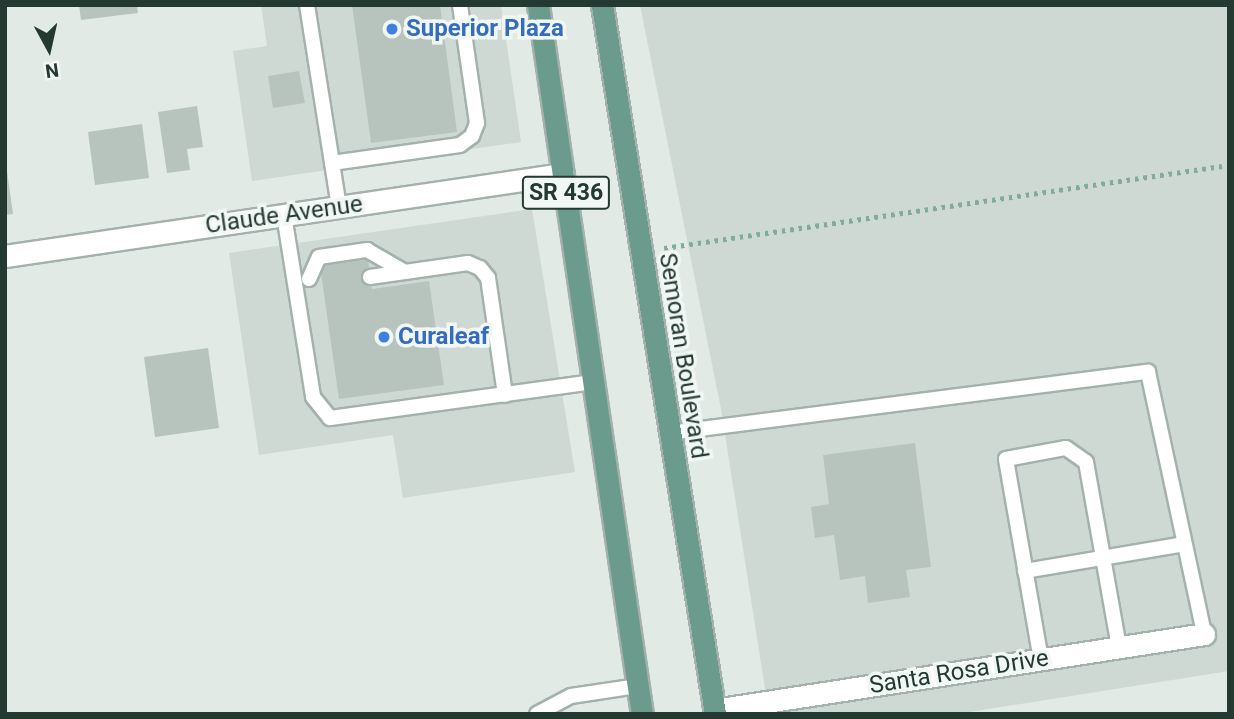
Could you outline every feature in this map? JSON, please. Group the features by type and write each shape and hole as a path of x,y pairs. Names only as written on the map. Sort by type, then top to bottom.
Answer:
{"main road":[{"name":"SR 436","path":"538,5 642,714"},
{"name":"Semoran Boulevard","path":"602,5 639,252 715,712"}],"street":[{"name":"Claude Avenue","path":"5,256 563,174"},
{"name":"Santa Rosa Drive","path":"715,712 1203,634"}],"lane":[{"path":"307,5 339,207"},
{"path":"332,163 460,145 472,136 477,123 460,5"},
{"path":"284,215 309,282 313,397 330,418 594,382"},
{"path":"309,282 319,257 367,250 405,272"},
{"path":"370,277 468,263 480,268 488,278 505,395"},
{"path":"669,433 1148,372 1203,634"},
{"path":"1041,660 1006,459 1066,448 1086,462 1119,647"},
{"path":"1026,571 1184,544"},
{"path":"537,714 570,696 638,686"}],"path":[{"path":"639,252 1222,166"}],"shaded area":[{"name":"Superior Plaza","path":"261,5 501,5 521,142 252,181 233,51 267,46"},
{"path":"640,5 1229,5 1229,671 957,714 769,714 721,409"},
{"path":"532,209 575,472 403,498 393,435 259,455 229,253"}],"building":[{"path":"79,5 137,5 138,13 81,20"},
{"path":"352,5 440,5 457,132 371,143"},
{"path":"299,71 305,103 273,108 268,76"},
{"path":"197,106 203,147 187,149 190,170 167,173 158,112"},
{"path":"142,124 149,178 95,185 88,132"},
{"path":"7,171 13,214 5,215 5,172"},
{"name":"Curaleaf","path":"368,259 372,289 429,281 444,385 339,399 320,266"},
{"path":"208,348 219,428 155,437 144,357"},
{"path":"915,443 931,567 906,570 910,597 868,603 865,576 840,580 834,535 815,538 811,507 829,504 823,455"}],"place":[{"name":"Superior Plaza","path":"392,29"},
{"name":"Curaleaf","path":"384,337"}]}
